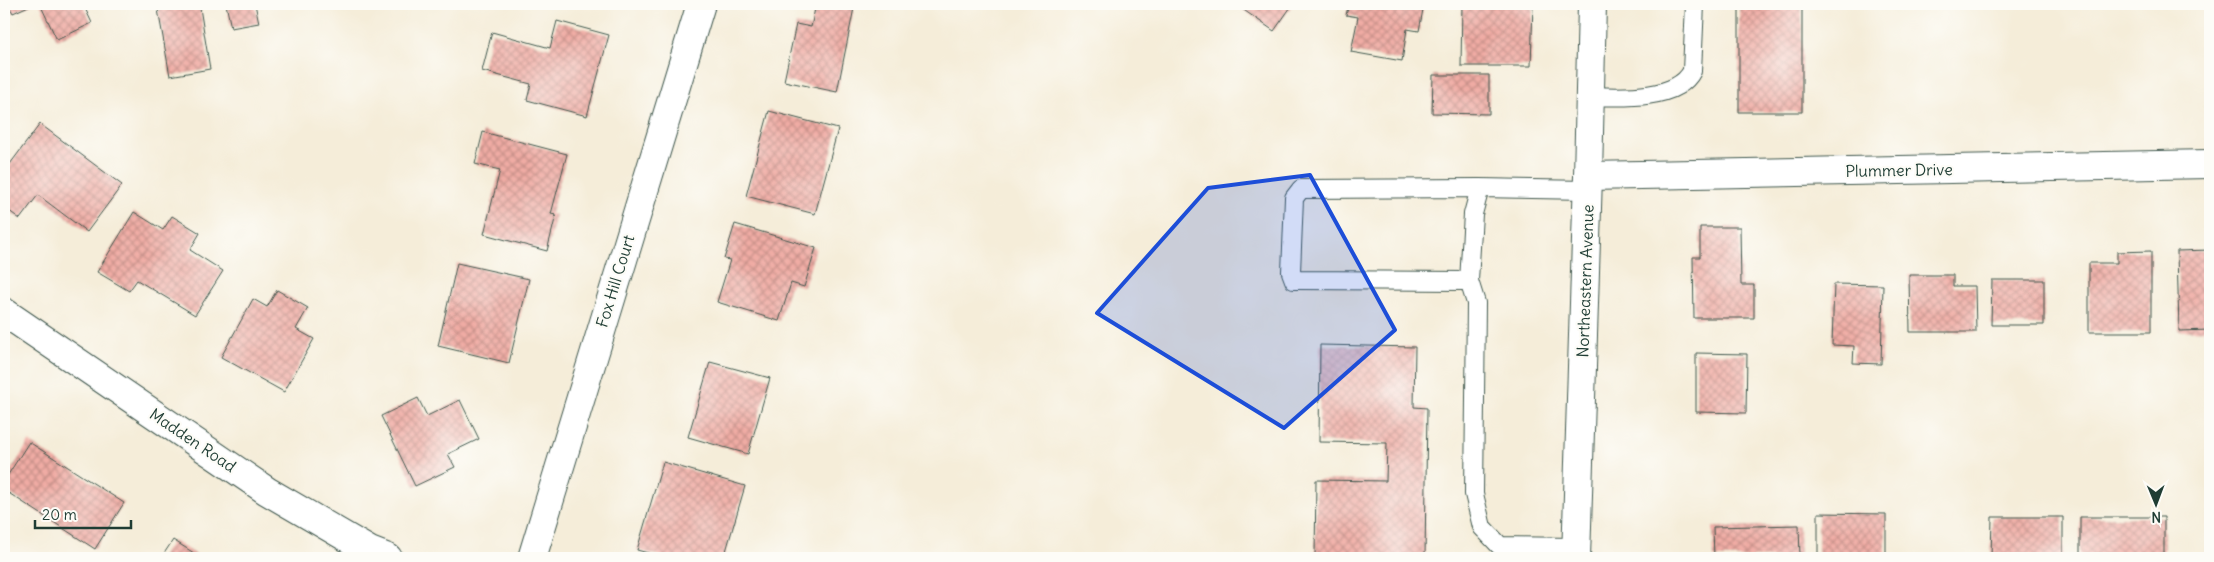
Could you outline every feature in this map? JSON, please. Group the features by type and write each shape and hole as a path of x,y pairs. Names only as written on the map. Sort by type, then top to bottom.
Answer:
{"street":[{"name":"Fox Hill Court","path":"532,558 701,4"},
{"name":"Northeastern Avenue","path":"1576,553 1592,4"},
{"name":"Plummer Drive","path":"1588,183 2210,164"},
{"name":"Madden Road","path":"4,312 267,491 370,551 388,558"}],"lane":[{"path":"1590,96 1649,96 1681,84 1688,79 1692,71 1695,4"},
{"path":"1469,281 1294,280 1292,272 1294,198 1301,189 1480,188 1588,183"},
{"path":"1480,188 1473,214 1469,281 1476,303 1474,494 1482,527 1500,546 1576,553"}],"highlighted area":[{"path":"1310,175 1395,330 1284,428 1097,313 1208,188"}],"building":[{"path":"8,4 33,4 13,13"},
{"path":"40,4 83,4 92,23 57,40"},
{"path":"157,4 220,4 200,8 210,69 170,76"},
{"path":"226,4 255,4 259,23 231,28"},
{"path":"816,4 834,4 854,8 837,92 784,81 796,24 811,27"},
{"path":"1235,4 1293,4 1274,31"},
{"path":"1349,4 1424,4 1419,31 1407,29 1402,61 1351,52 1358,17 1346,15"},
{"path":"1462,4 1533,4 1531,66 1461,66"},
{"path":"1739,4 1802,4 1802,112 1739,112"},
{"path":"557,21 609,35 587,116 527,100 531,84 482,71 492,32 550,48"},
{"path":"1433,75 1489,75 1489,114 1432,113"},
{"path":"769,111 838,129 815,214 746,196"},
{"path":"40,124 122,185 87,232 38,195 20,219 4,207 4,172"},
{"path":"483,132 567,154 551,214 556,215 547,251 484,234 500,170 475,164"},
{"path":"134,212 163,230 172,216 200,233 190,250 223,271 195,315 137,280 129,291 97,272"},
{"path":"735,224 816,248 804,287 791,283 779,321 717,302 730,260 724,259"},
{"path":"1700,227 1740,227 1741,285 1754,285 1754,318 1694,318 1693,257 1700,257"},
{"path":"2210,250 2210,330 2179,331 2177,251"},
{"path":"2151,251 2151,332 2089,332 2089,263 2117,263 2117,252"},
{"path":"457,263 529,279 509,363 438,346"},
{"path":"1909,275 1953,275 1953,286 1975,286 1976,332 1910,332"},
{"path":"1992,280 2044,280 2044,325 1991,325"},
{"path":"1834,284 1883,285 1881,364 1853,363 1854,346 1832,345"},
{"path":"277,290 308,308 296,329 314,339 284,392 221,357 253,299 267,307"},
{"path":"1320,345 1415,347 1414,407 1427,408 1425,558 1315,558 1316,480 1386,481 1387,443 1319,442"},
{"path":"1696,353 1747,354 1746,413 1696,412"},
{"path":"710,362 770,378 748,454 688,437"},
{"path":"418,398 427,416 460,400 479,439 448,454 455,467 415,486 381,416"},
{"path":"29,442 124,503 95,549 4,490 4,481"},
{"path":"663,462 745,486 724,558 666,558 637,550"},
{"path":"1818,513 1886,514 1886,558 1818,558"},
{"path":"1992,517 2063,517 2063,558 1991,558"},
{"path":"2080,517 2164,517 2164,558 2080,558"},
{"path":"1799,525 1800,558 1714,558 1713,527"},
{"path":"173,540 202,558 161,558"}]}
